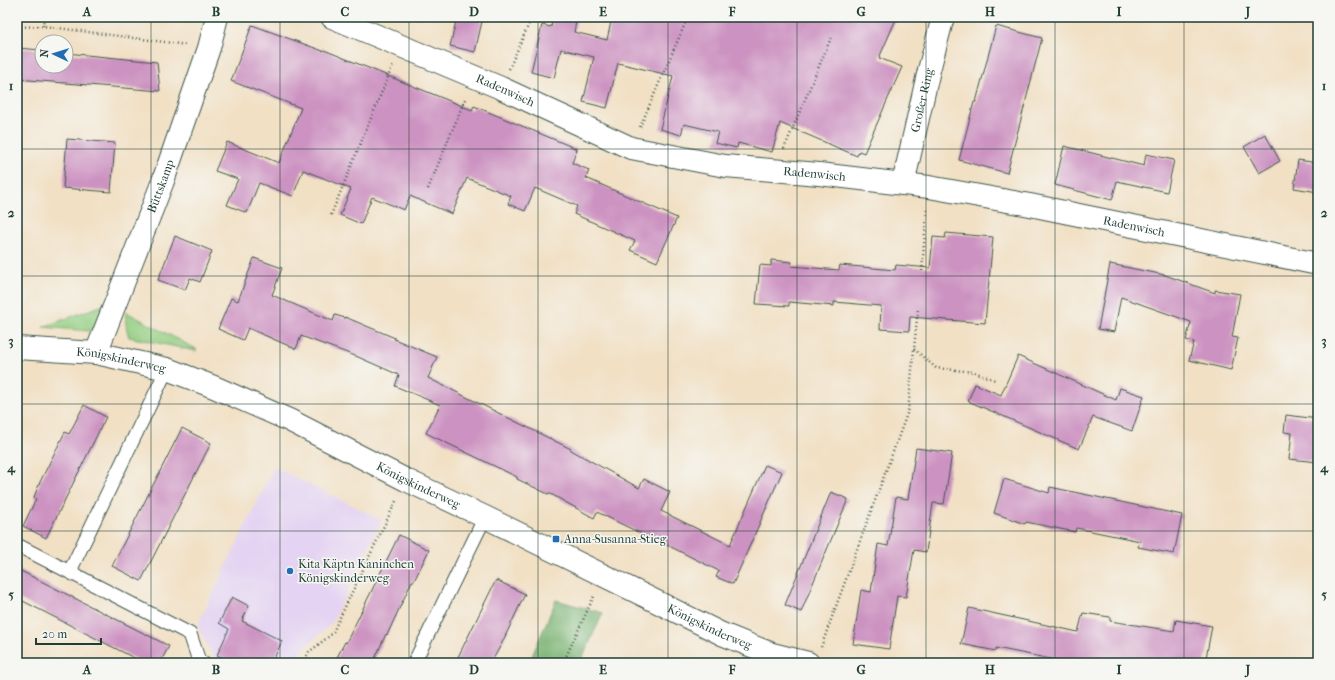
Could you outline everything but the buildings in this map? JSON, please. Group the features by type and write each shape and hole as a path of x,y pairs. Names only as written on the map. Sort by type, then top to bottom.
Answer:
{"street":[{"name":"Büttskamp","path":"96,353 163,181 209,48 217,17"},
{"name":"Radenwisch","path":"332,17 501,88 631,148 725,166 929,187 1030,205 1318,264"},
{"name":"Großer Ring","path":"902,184 943,17"},
{"name":"Königskinderweg","path":"17,348 96,353 167,369 214,387 289,420 406,480 604,575 771,658 814,657"}],"lane":[{"path":"70,571 167,369"},
{"path":"414,663 485,517"},
{"path":"17,545 190,634 199,661 203,663"}],"path":[{"path":"43,26 44,17"},
{"path":"501,88 532,17"},
{"path":"631,148 688,17"},
{"path":"17,27 43,26 209,48"},
{"path":"775,170 832,38"},
{"path":"331,215 401,45"},
{"path":"428,189 474,77"},
{"path":"922,271 929,187"},
{"path":"814,657 908,411 918,308"},
{"path":"914,349 936,368 974,372 994,380"},
{"path":"303,663 309,652 332,634 406,480"},
{"path":"563,663 604,575"}],"shaded area":[{"name":"Kita Käptn Kaninchen Königskinderweg","path":"274,467 382,520 332,623 305,647 297,661 282,656 278,663 218,663 197,626"}],"green space":[{"path":"106,304 97,324 90,331 43,327"},
{"path":"126,312 196,349 196,351 129,337 126,324"},
{"path":"556,600 603,613 580,663 529,663"}],"place":[{"name":"Anna-Susanna-Stieg","path":"556,539"},
{"name":"Kita Käptn Kaninchen Königskinderweg","path":"290,571"}]}
